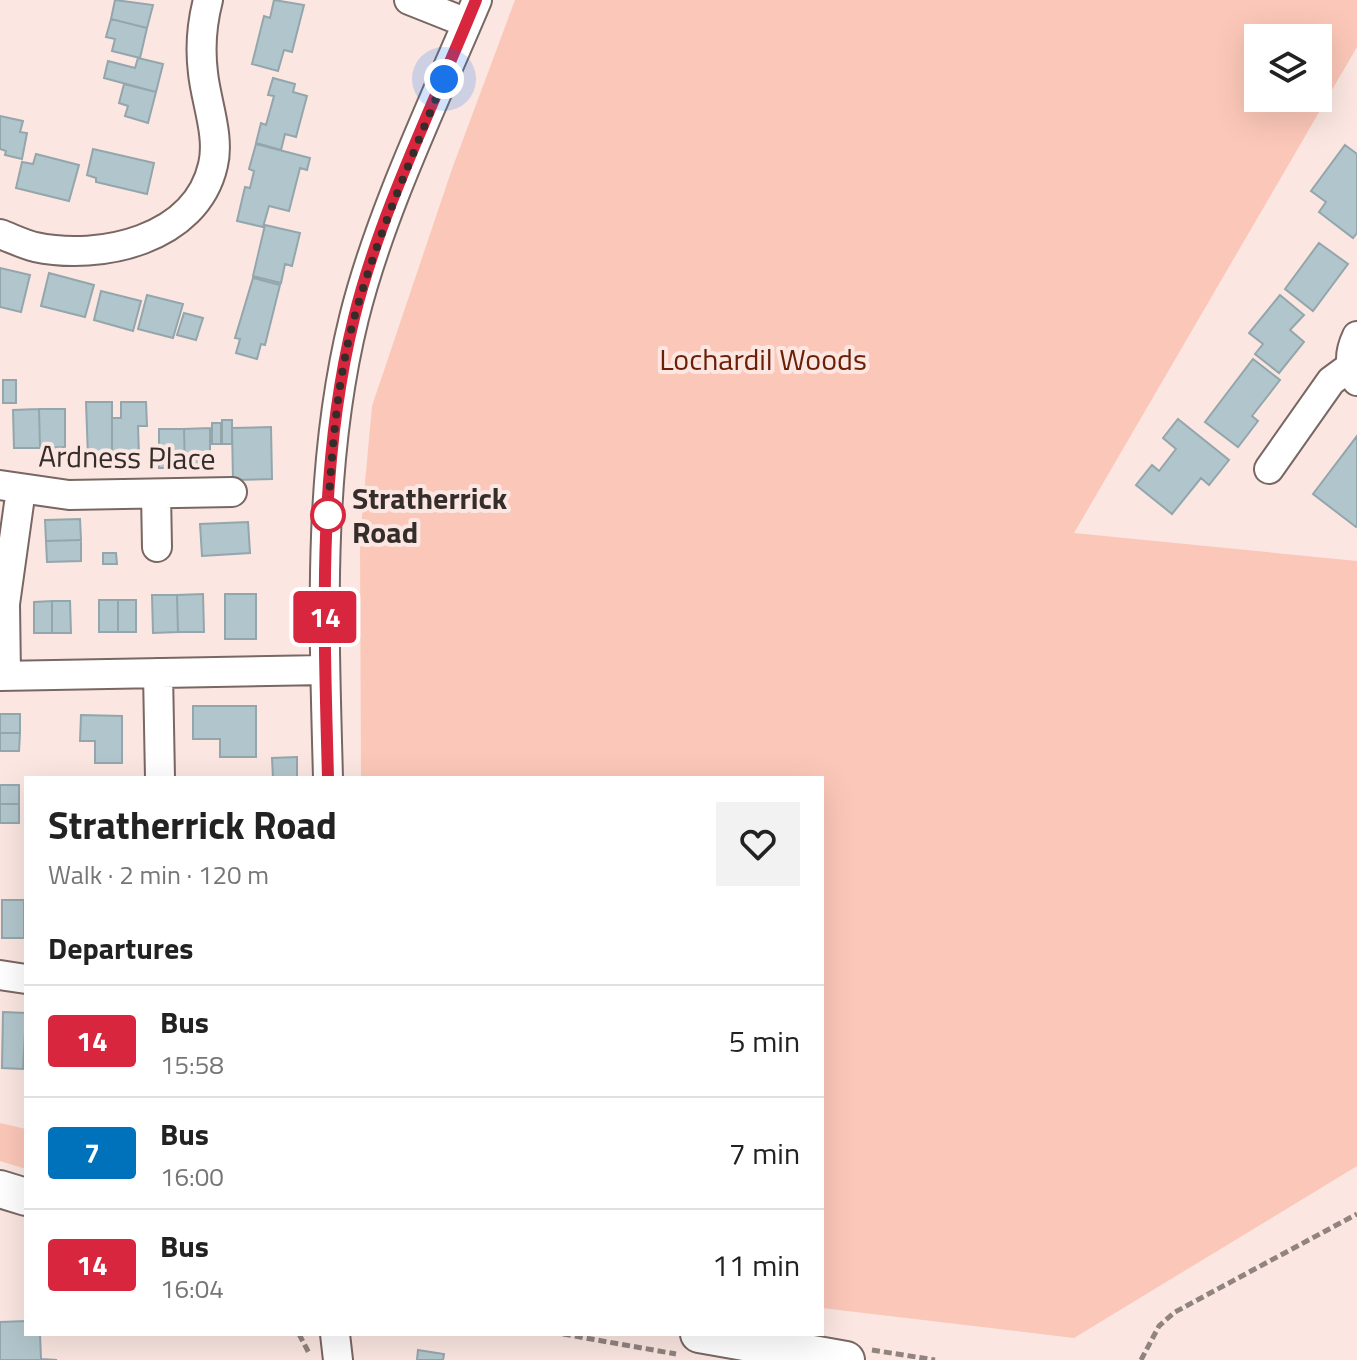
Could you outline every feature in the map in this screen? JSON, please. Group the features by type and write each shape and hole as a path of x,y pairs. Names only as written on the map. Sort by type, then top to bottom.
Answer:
{"main road":[{"path":"0,1189 24,1196"},
{"path":"690,1344 846,1360"}],"street":[{"path":"0,234 34,247 78,251 125,245 158,233 186,213 203,190 214,164 202,44 208,0"},
{"path":"328,776 325,562 331,461 354,316 387,219 472,12 409,0"},
{"path":"1269,469 1331,381 1354,375 1351,349 1357,336"},
{"name":"Ardness Place","path":"232,492 69,495 11,487 3,676 325,670"},
{"path":"156,494 157,547"},
{"path":"158,673 160,776"},
{"path":"0,975 24,979"},
{"path":"335,1336 338,1360"}],"path":[{"path":"1141,1360 1159,1326 1175,1312 1357,1214"},
{"path":"300,1336 312,1360"},
{"path":"588,1336 690,1344"}],"green space":[{"name":"Lochardil Woods","path":"515,0 1357,0 1357,47 1332,90 1332,24 1244,24 1244,112 1319,112 1074,533 1357,561 1357,1166 1074,1338 824,1308 824,776 361,776 360,538 372,406 452,169"},
{"path":"0,1123 24,1129 24,1168 0,1161"}],"building":[{"path":"115,0 153,5 147,28 111,19"},
{"path":"274,0 304,5 292,52 284,50 278,71 252,64 264,16 270,18"},
{"path":"111,19 147,28 140,58 112,51 115,39 106,37"},
{"path":"138,58 163,64 156,92 104,78 108,61 135,68"},
{"path":"273,78 295,84 293,92 307,96 296,137 285,134 281,150 256,143 261,123 266,125 274,96 268,95"},
{"path":"124,84 156,92 148,123 125,116 128,106 119,103"},
{"path":"0,116 23,121 20,132 27,133 22,159 5,155 6,151 0,149"},
{"path":"256,144 310,158 307,170 300,168 289,211 269,206 263,227 237,221 245,187 250,188 254,171 249,169"},
{"path":"1345,145 1357,154 1357,233 1353,238 1319,212 1326,202 1311,191"},
{"path":"93,149 154,163 147,194 96,182 96,178 87,175"},
{"path":"36,154 79,165 69,201 16,188 22,162 33,164"},
{"path":"265,225 300,233 292,266 285,264 281,283 253,276"},
{"path":"1319,243 1348,264 1313,311 1285,289"},
{"path":"0,268 30,275 21,312 0,307"},
{"path":"49,273 94,285 85,317 41,306"},
{"path":"253,278 280,285 265,345 261,344 257,359 236,353 240,339 235,338"},
{"path":"101,291 141,301 133,331 94,320"},
{"path":"147,295 183,304 173,338 138,329"},
{"path":"1280,295 1304,315 1290,330 1304,342 1279,373 1255,354 1263,344 1249,333"},
{"path":"184,313 203,318 196,340 177,335"},
{"path":"1253,359 1280,380 1252,416 1258,421 1238,447 1205,422"},
{"path":"3,380 16,380 16,403 3,403"},
{"path":"86,402 112,402 112,457 88,457"},
{"path":"121,402 146,402 147,426 138,426 139,456 112,457 112,418 121,418"},
{"path":"39,409 40,448 14,448 13,410"},
{"path":"39,409 65,409 65,447 40,448"},
{"path":"1178,419 1229,460 1209,485 1201,478 1172,514 1136,485 1152,465 1159,471 1176,449 1163,438"},
{"path":"222,420 232,420 232,444 222,444"},
{"path":"212,423 221,423 221,444 212,444"},
{"path":"271,427 272,479 233,480 232,428"},
{"path":"210,428 210,467 185,468 184,429"},
{"path":"159,429 184,429 185,468 159,468"},
{"path":"1357,436 1357,526 1356,527 1313,494"},
{"path":"80,519 81,540 46,541 45,520"},
{"path":"248,522 250,553 202,556 200,524"},
{"path":"81,540 81,561 47,562 46,541"},
{"path":"103,553 116,553 117,564 103,564"},
{"path":"203,594 204,632 178,632 177,595"},
{"path":"225,594 256,594 256,639 225,639"},
{"path":"152,595 177,595 178,632 153,633"},
{"path":"99,600 118,600 118,632 99,632"},
{"path":"118,600 136,600 136,632 118,632"},
{"path":"52,601 52,633 34,633 34,602"},
{"path":"52,601 70,601 71,633 52,633"},
{"path":"193,706 256,706 256,757 220,757 220,739 193,739"},
{"path":"0,714 20,714 20,733 0,733"},
{"path":"81,715 122,716 122,763 95,763 95,741 80,741"},
{"path":"0,733 20,733 19,751 0,751"},
{"path":"297,757 297,776 273,776 272,758"},
{"path":"0,785 19,785 19,804 0,804"},
{"path":"0,804 19,804 19,823 0,823"},
{"path":"2,900 24,900 24,938 2,938"},
{"path":"3,1012 24,1013 23,1069 2,1068"},
{"path":"24,1321 24,1336 40,1336 41,1359 57,1360 0,1360 0,1322"},
{"path":"418,1350 444,1354 443,1360 417,1360"}],"bus line":[{"name":"14","path":"328,776 325,562 331,461 354,316 387,219 476,0"}],"place":[{"name":"Stratherrick Road","path":"328,515"}],"route":[{"path":"328,515 334,436 354,316 387,219 444,79"}]}
